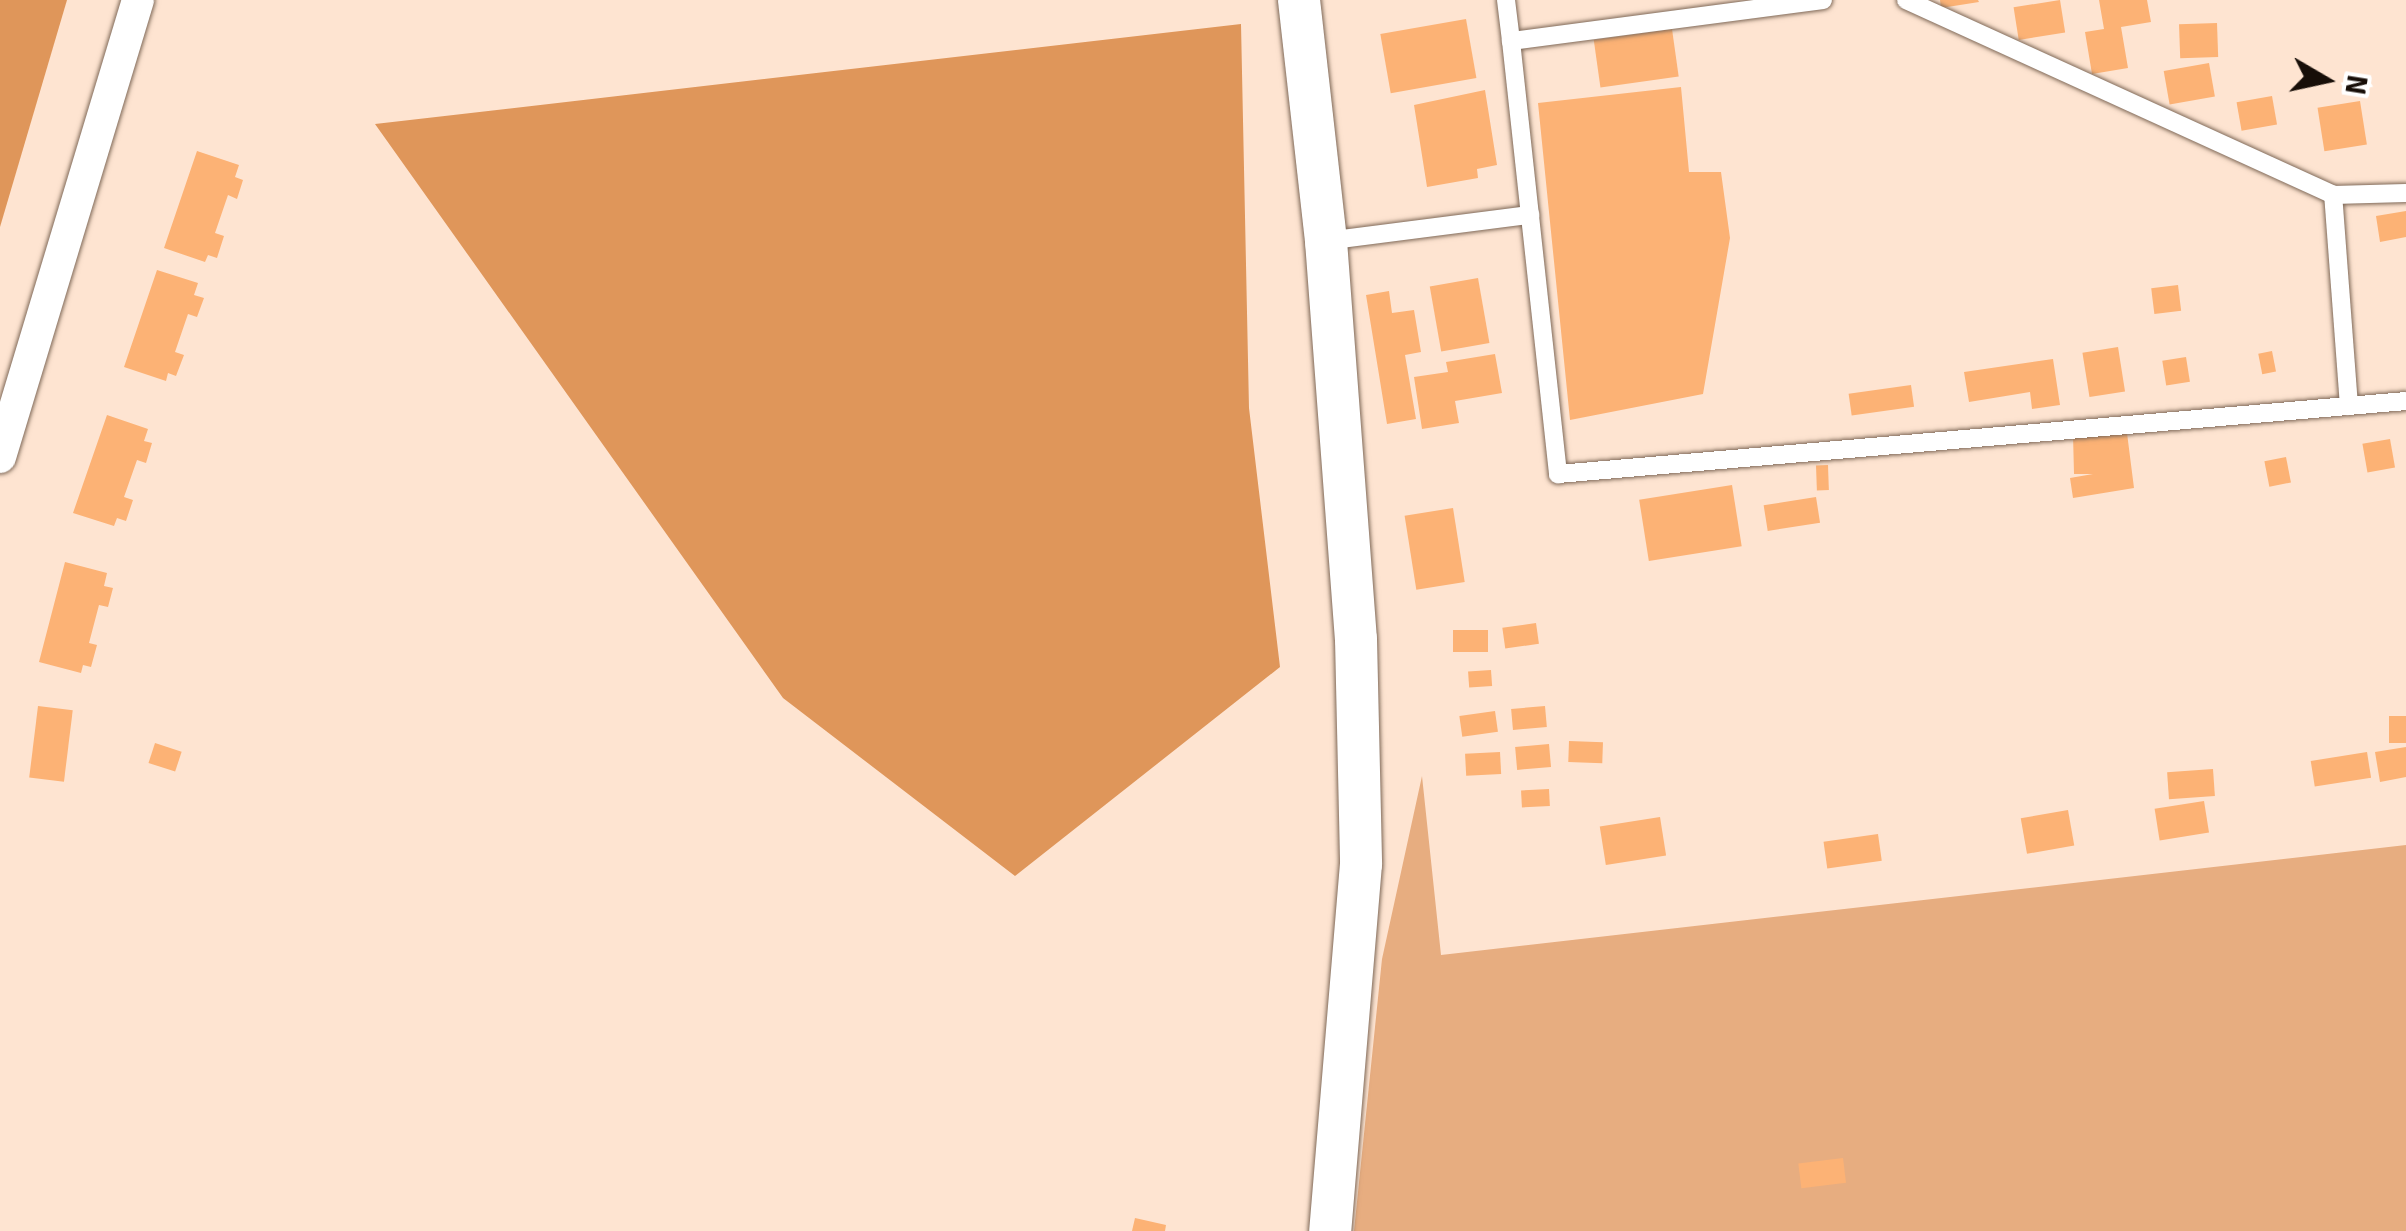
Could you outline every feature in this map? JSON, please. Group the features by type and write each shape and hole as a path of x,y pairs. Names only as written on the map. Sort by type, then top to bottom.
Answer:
{"street":[{"path":"0,457 138,0"},
{"path":"1299,0 1326,241 1356,639 1362,864 1330,1231"}],"lane":[{"path":"1506,0 1558,474 2406,401"},
{"path":"1512,41 1823,0"},
{"path":"1906,0 2332,195 2406,194"},
{"path":"2332,195 2349,406"},
{"path":"1326,241 1530,216"}],"shaded area":[{"path":"0,0 67,0 0,227"},
{"path":"1241,24 1249,408 1280,667 1015,876 783,698 375,124"},
{"path":"1422,776 1441,955 2406,845 2406,1231 1354,1231 1382,959"}],"building":[{"path":"1940,0 1978,0 1979,2 1941,8"},
{"path":"2060,0 2065,33 2019,40 2014,7"},
{"path":"2099,0 2147,0 2151,22 2121,27 2128,68 2092,74 2085,32 2104,29"},
{"path":"1466,19 1476,78 1391,93 1380,34"},
{"path":"2217,23 2218,57 2180,58 2179,24"},
{"path":"1672,29 1679,77 1600,88 1594,40"},
{"path":"2209,63 2215,96 2170,104 2164,71"},
{"path":"1681,87 1689,172 1721,172 1730,238 1703,394 1570,420 1538,103"},
{"path":"1485,90 1497,165 1477,169 1478,178 1427,187 1414,105"},
{"path":"2272,96 2277,125 2242,131 2237,102"},
{"path":"2360,101 2367,144 2324,151 2318,108"},
{"path":"197,151 239,165 235,177 243,180 237,199 228,195 215,233 224,236 217,258 208,255 205,262 164,248"},
{"path":"2406,211 2406,237 2380,242 2376,216"},
{"path":"157,270 198,283 194,295 204,298 197,317 188,314 175,352 184,355 176,376 168,373 166,381 124,367"},
{"path":"1478,278 1489,343 1441,352 1430,287"},
{"path":"2178,285 2181,311 2154,314 2151,288"},
{"path":"1389,291 1392,313 1414,310 1421,352 1405,355 1416,419 1387,424 1366,295"},
{"path":"2118,347 2125,391 2089,397 2082,353"},
{"path":"2272,351 2276,372 2262,374 2258,354"},
{"path":"1495,354 1502,393 1455,401 1459,423 1422,429 1414,377 1448,372 1446,362"},
{"path":"2186,357 2190,382 2166,385 2162,361"},
{"path":"2053,359 2060,405 2032,409 2030,392 1969,402 1964,372"},
{"path":"1911,385 1914,407 1852,416 1849,394"},
{"path":"107,415 148,429 144,441 152,443 146,463 137,460 124,497 133,500 126,521 117,518 114,526 73,513"},
{"path":"2127,433 2134,488 2073,498 2070,478 2093,474 2074,474 2073,435"},
{"path":"2390,439 2395,468 2367,472 2362,444"},
{"path":"2286,457 2291,483 2269,487 2264,461"},
{"path":"1816,465 1828,465 1829,490 1817,490"},
{"path":"1732,485 1742,546 1649,561 1639,500"},
{"path":"1816,497 1820,523 1768,531 1764,505"},
{"path":"1453,508 1465,582 1416,590 1405,516"},
{"path":"65,562 107,573 104,586 113,588 108,607 99,605 89,643 97,645 91,667 83,665 81,673 39,662"},
{"path":"1536,623 1539,644 1505,649 1502,628"},
{"path":"1453,630 1488,630 1488,652 1453,652"},
{"path":"1491,670 1492,686 1469,688 1468,672"},
{"path":"38,706 73,710 64,782 29,777"},
{"path":"1545,706 1547,727 1513,730 1511,709"},
{"path":"1495,711 1498,732 1462,737 1459,716"},
{"path":"2389,716 2406,716 2406,743 2389,743"},
{"path":"1569,741 1603,742 1602,763 1568,762"},
{"path":"155,743 182,752 175,772 149,763"},
{"path":"1549,744 1551,767 1517,770 1515,747"},
{"path":"2406,747 2406,777 2380,782 2375,752"},
{"path":"1500,752 1501,774 1466,776 1465,754"},
{"path":"2367,752 2371,778 2315,787 2311,761"},
{"path":"2213,769 2215,796 2169,799 2167,772"},
{"path":"1549,789 1550,806 1522,807 1521,790"},
{"path":"2204,801 2209,833 2160,840 2155,809"},
{"path":"2068,810 2074,845 2027,854 2021,818"},
{"path":"1660,817 1666,856 1606,865 1600,827"},
{"path":"1878,834 1882,861 1827,868 1824,842"},
{"path":"1843,1158 1846,1183 1801,1188 1798,1163"},
{"path":"1135,1218 1166,1225 1165,1231 1132,1231"}]}
